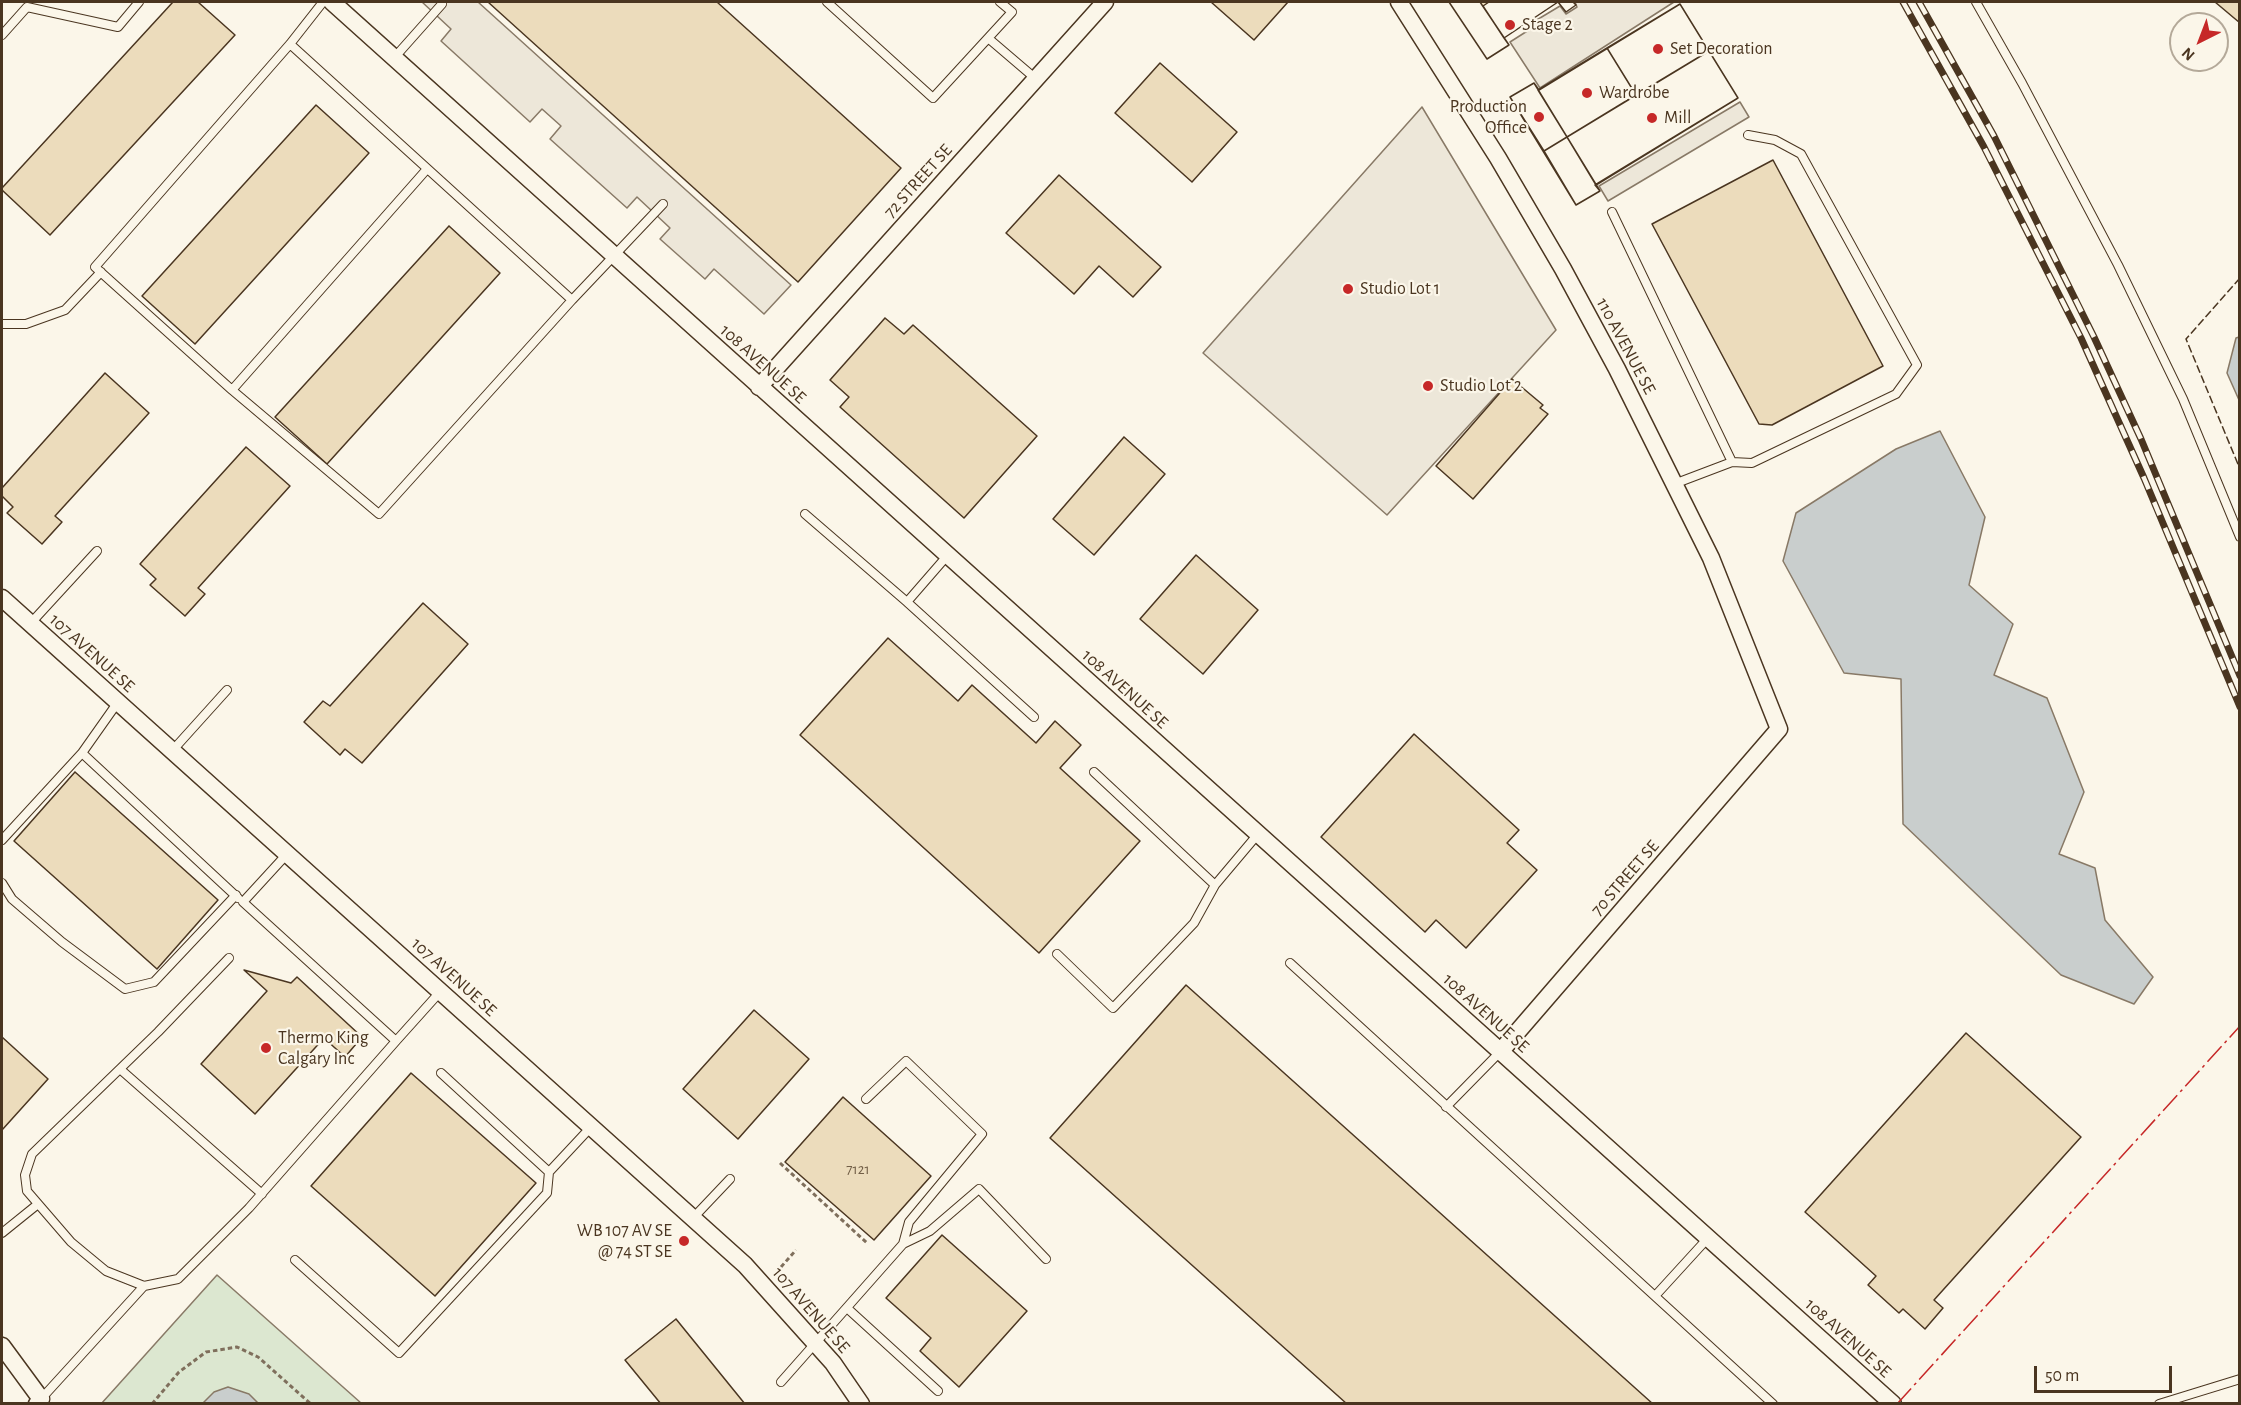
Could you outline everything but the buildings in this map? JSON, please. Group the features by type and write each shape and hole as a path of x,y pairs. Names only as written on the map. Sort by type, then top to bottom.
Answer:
{"street":[{"name":"108 AVENUE SE","path":"332,2 1893,1404"},
{"name":"72 STREET SE","path":"759,387 1105,2"},
{"name":"110 AVENUE SE","path":"1400,2 1498,158 1563,269 1617,369 1711,558 1779,729"},
{"name":"107 AVENUE SE","path":"2,598 745,1265 832,1363 861,1404"},
{"name":"70 STREET SE","path":"1500,1052 1779,729"},
{"path":"2,1346 39,1401"}],"lane":[{"path":"2,35 28,4 118,27 139,2"},
{"path":"323,2 290,44 95,267 232,390 379,514 572,300 663,204"},
{"path":"827,2 933,98 1012,12 1000,2"},
{"path":"1976,2 2022,83 2118,265 2183,399 2240,537"},
{"path":"394,58 442,4"},
{"path":"988,38 1036,78"},
{"path":"290,44 572,300"},
{"path":"1674,484 1731,462 1752,463 1896,394 1917,365 1801,154 1775,140 1748,135"},
{"path":"232,390 427,169"},
{"path":"1611,212 1731,462"},
{"path":"2,324 26,324 65,310 101,272"},
{"path":"805,514 907,602 1034,717"},
{"path":"30,624 97,551"},
{"path":"907,602 947,556"},
{"path":"172,751 227,690"},
{"path":"2,840 82,753 117,702"},
{"path":"82,753 396,1041"},
{"path":"1094,772 1215,885"},
{"path":"1057,954 1113,1008 1194,923 1215,885 1258,834"},
{"path":"2,883 12,899 54,935 125,989 154,982 286,854"},
{"path":"229,958 120,1069 32,1154 25,1174 27,1191 71,1242 106,1271 144,1286 178,1279 262,1194 440,992"},
{"path":"1290,963 1773,1404"},
{"path":"1446,1107 1500,1052"},
{"path":"866,1099 906,1061 982,1134 909,1222 903,1244"},
{"path":"120,1069 262,1194"},
{"path":"441,1073 549,1172"},
{"path":"295,1260 399,1353 547,1193 549,1172 591,1127"},
{"path":"693,1218 730,1179"},
{"path":"781,1382 903,1244 930,1231 979,1189 1046,1259"},
{"path":"2,1233 38,1204"},
{"path":"1655,1296 1708,1239"},
{"path":"39,1401 144,1286"},
{"path":"847,1308 938,1391"},
{"path":"2159,1404 2240,1379"}],"path":[{"path":"780,1163 867,1243"},
{"path":"782,1267 796,1250"},
{"path":"152,1404 179,1372 206,1352 237,1347 258,1357 311,1404"}],"green space":[{"path":"217,1275 361,1403 101,1404"}],"shaded area":[{"path":"422,2 478,2 791,285 764,314 714,269 705,279 660,239 670,228 637,197 627,208 550,139 561,126 542,109 530,122 441,41 451,29"},
{"path":"1575,2 1674,2 1540,88 1510,42 1532,28 1530,24 1560,6 1566,14 1577,7"},
{"path":"1740,102 1749,117 1608,201 1599,186"},
{"path":"1422,107 1556,330 1387,515 1203,353"},
{"path":"2239,337 2239,400 2227,373 2236,338"},
{"path":"1940,431 1985,517 1969,585 2013,624 1994,675 2047,698 2084,792 2059,854 2095,868 2105,920 2153,977 2134,1004 2061,975 1903,824 1901,679 1844,673 1783,561 1796,513 1896,449"},
{"path":"228,1387 249,1394 258,1403 203,1403 214,1392"}],"railway":[{"path":"1903,2 1984,147 2081,338 2144,478 2240,707"},
{"path":"1919,2 1994,136 2094,337 2141,439 2240,676"}],"fence":[{"path":"2240,278 2186,339 2240,469"}],"power":[{"path":"1897,1404 2240,1026"}],"place":[{"name":"Stage 2","path":"1510,25"},
{"name":"Set Decoration","path":"1658,49"},
{"name":"Wardrobe","path":"1587,93"},
{"name":"Production Office","path":"1539,117"},
{"name":"Mill","path":"1652,118"},
{"name":"Studio Lot 1","path":"1348,289"},
{"name":"Studio Lot 2","path":"1428,386"},
{"name":"Thermo King Calgary Inc","path":"266,1048"},
{"name":"WB 107 AV SE @ 74 ST SE","path":"684,1241"}]}
